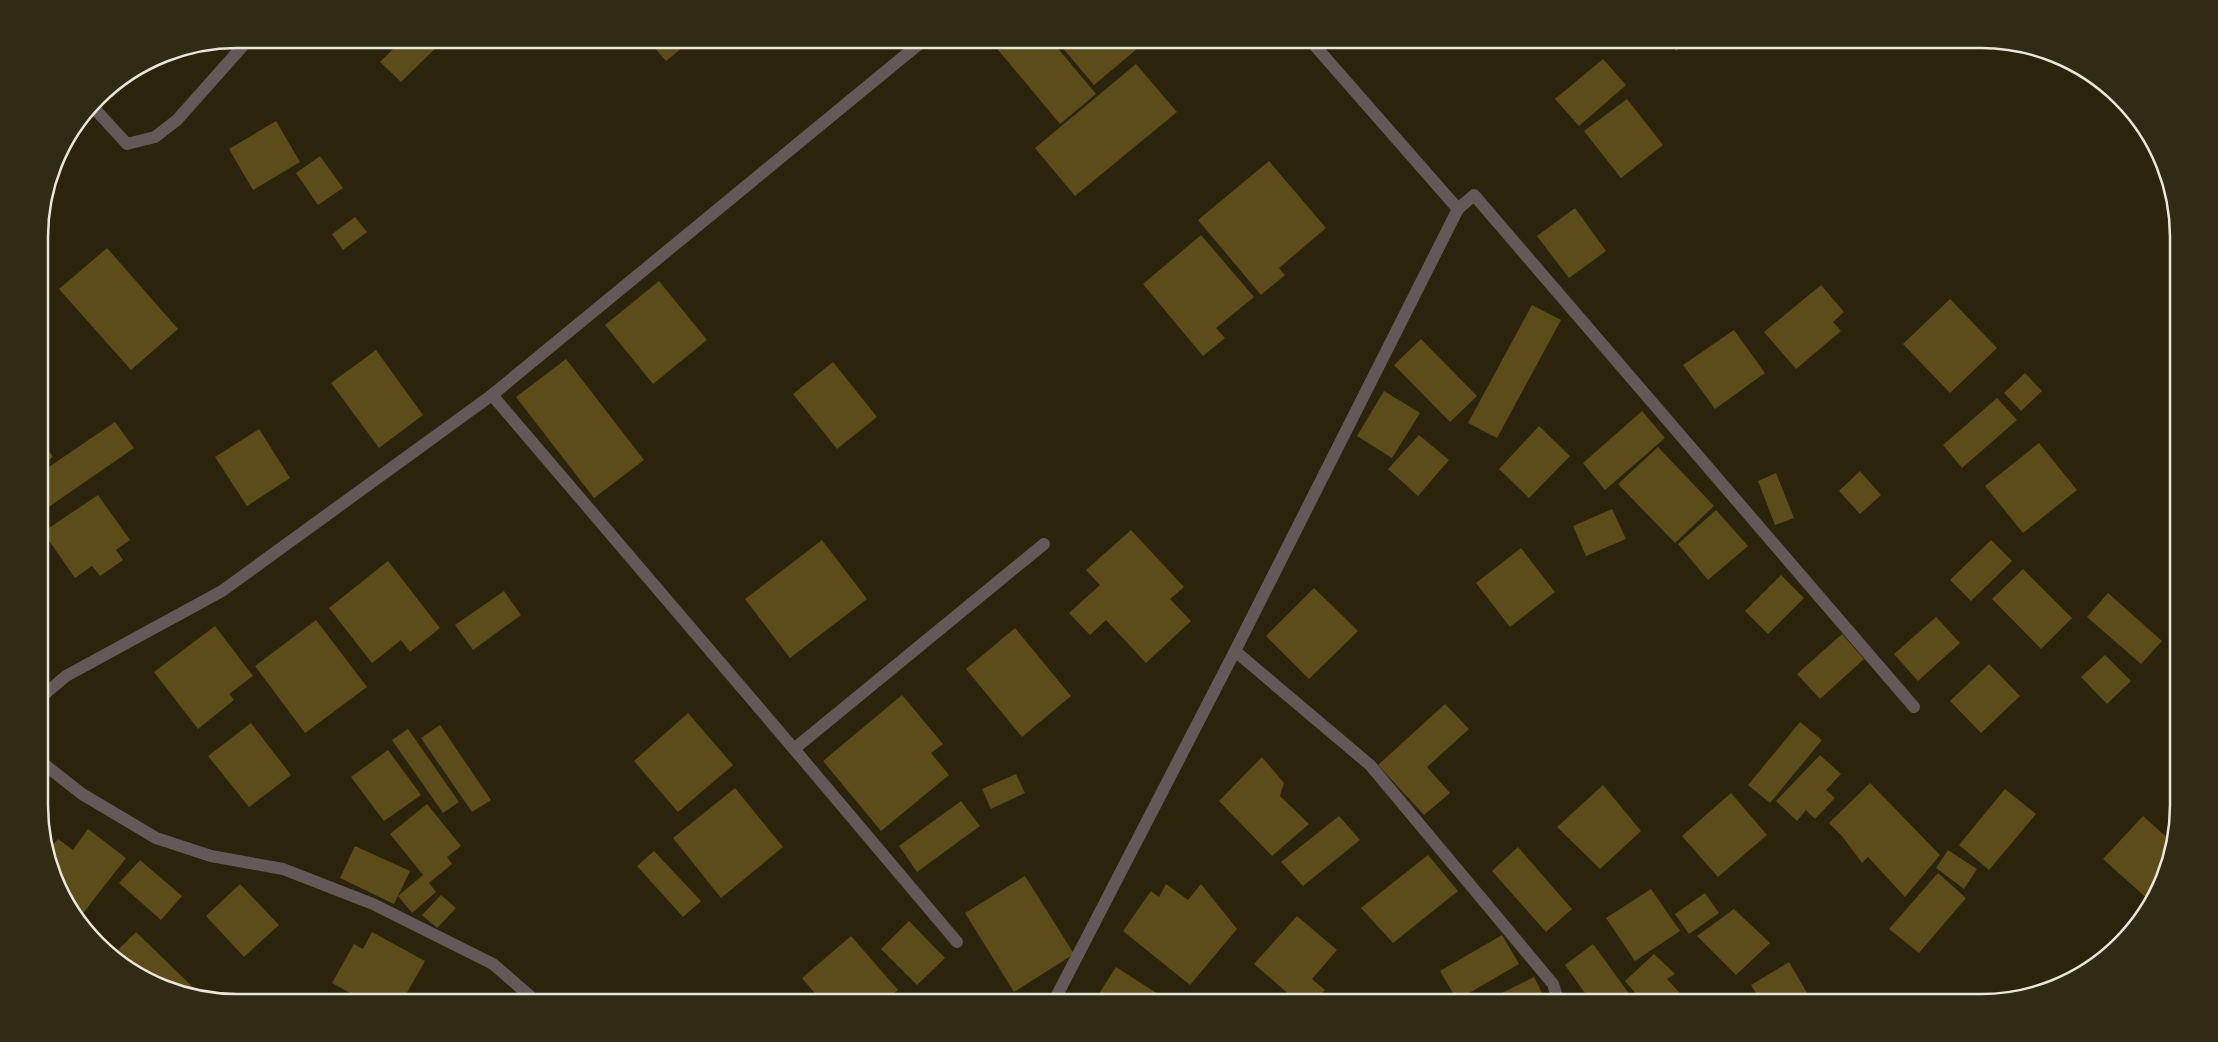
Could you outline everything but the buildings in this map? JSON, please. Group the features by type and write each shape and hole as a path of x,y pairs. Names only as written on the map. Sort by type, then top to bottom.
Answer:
{"street":[{"path":"96,111 127,144 155,137 176,120 241,48"},
{"path":"48,691 66,676 222,591 492,395 914,48"},
{"path":"1318,48 1458,209"},
{"path":"1058,994 1235,651 1458,209 1474,195 1914,707"},
{"path":"492,395 957,942"},
{"path":"794,748 1044,544"},
{"path":"1235,651 1370,765 1553,984 1556,994"},
{"path":"48,767 82,794 156,838 211,856 283,869 373,904 493,964 528,994"}]}
